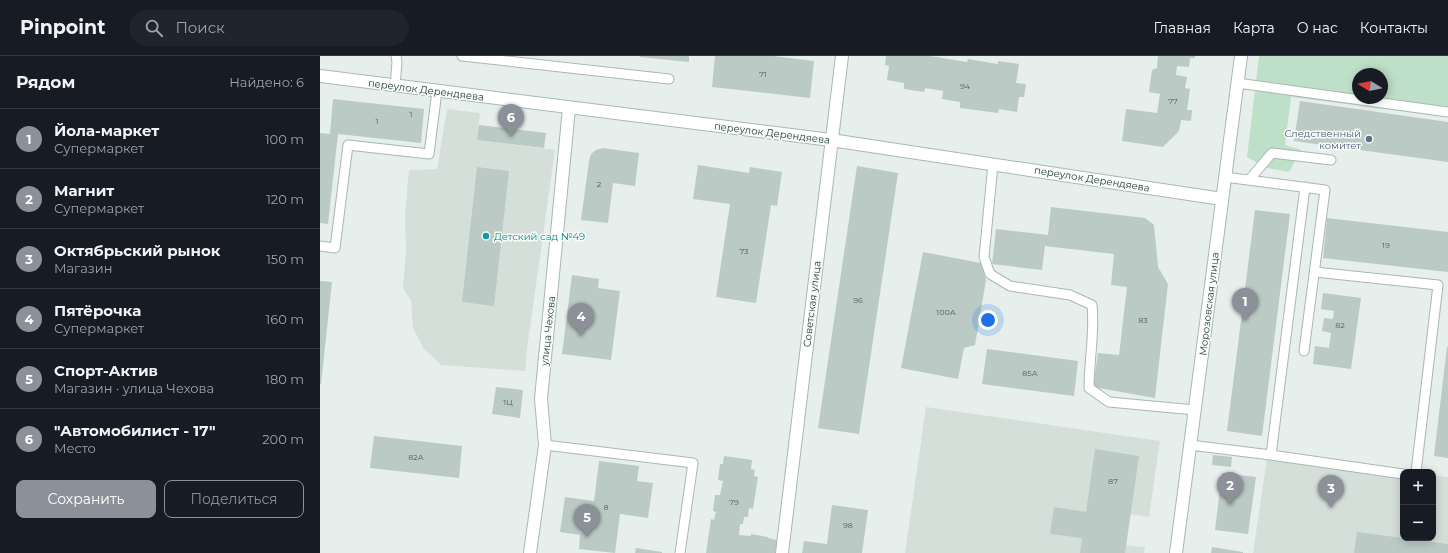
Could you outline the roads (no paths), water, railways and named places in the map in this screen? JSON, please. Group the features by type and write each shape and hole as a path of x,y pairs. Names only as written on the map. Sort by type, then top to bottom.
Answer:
{"street":[{"name":"Советская улица","path":"782,553 842,56"},
{"name":"Морозовская улица","path":"1176,553 1241,56"},
{"name":"переулок Дерендяева","path":"320,76 831,140 1222,199"},
{"name":"улица Чехова","path":"530,553 545,445 541,399 569,108"}],"lane":[{"path":"395,86 396,56"},
{"path":"462,56 669,79"},
{"path":"1238,83 1448,112"},
{"path":"320,246 335,248 348,145 429,154 437,91"},
{"path":"1249,180 1272,153 1331,160"},
{"path":"993,164 984,257 990,274 1010,286 1070,295 1092,305 1094,320 1089,367 1090,388 1109,402 1195,410"},
{"path":"1225,177 1325,190 1304,351"},
{"path":"1271,455 1305,187"},
{"path":"1314,272 1438,285 1416,469"},
{"path":"545,445 693,463 680,553"},
{"path":"1190,445 1400,474"}],"place":[{"name":"\"Автомобилист - 17\"","path":"511,137"},
{"name":"Следственный комитет","path":"1369,139"},
{"name":"Детский сад №49","path":"486,236"},
{"name":"Йола-маркет","path":"1245,321"},
{"name":"Пятёрочка","path":"581,336"},
{"name":"Магнит","path":"1230,505"},
{"name":"Октябрьский рынок","path":"1331,508"},
{"name":"Спорт-Актив","path":"587,537"}]}
